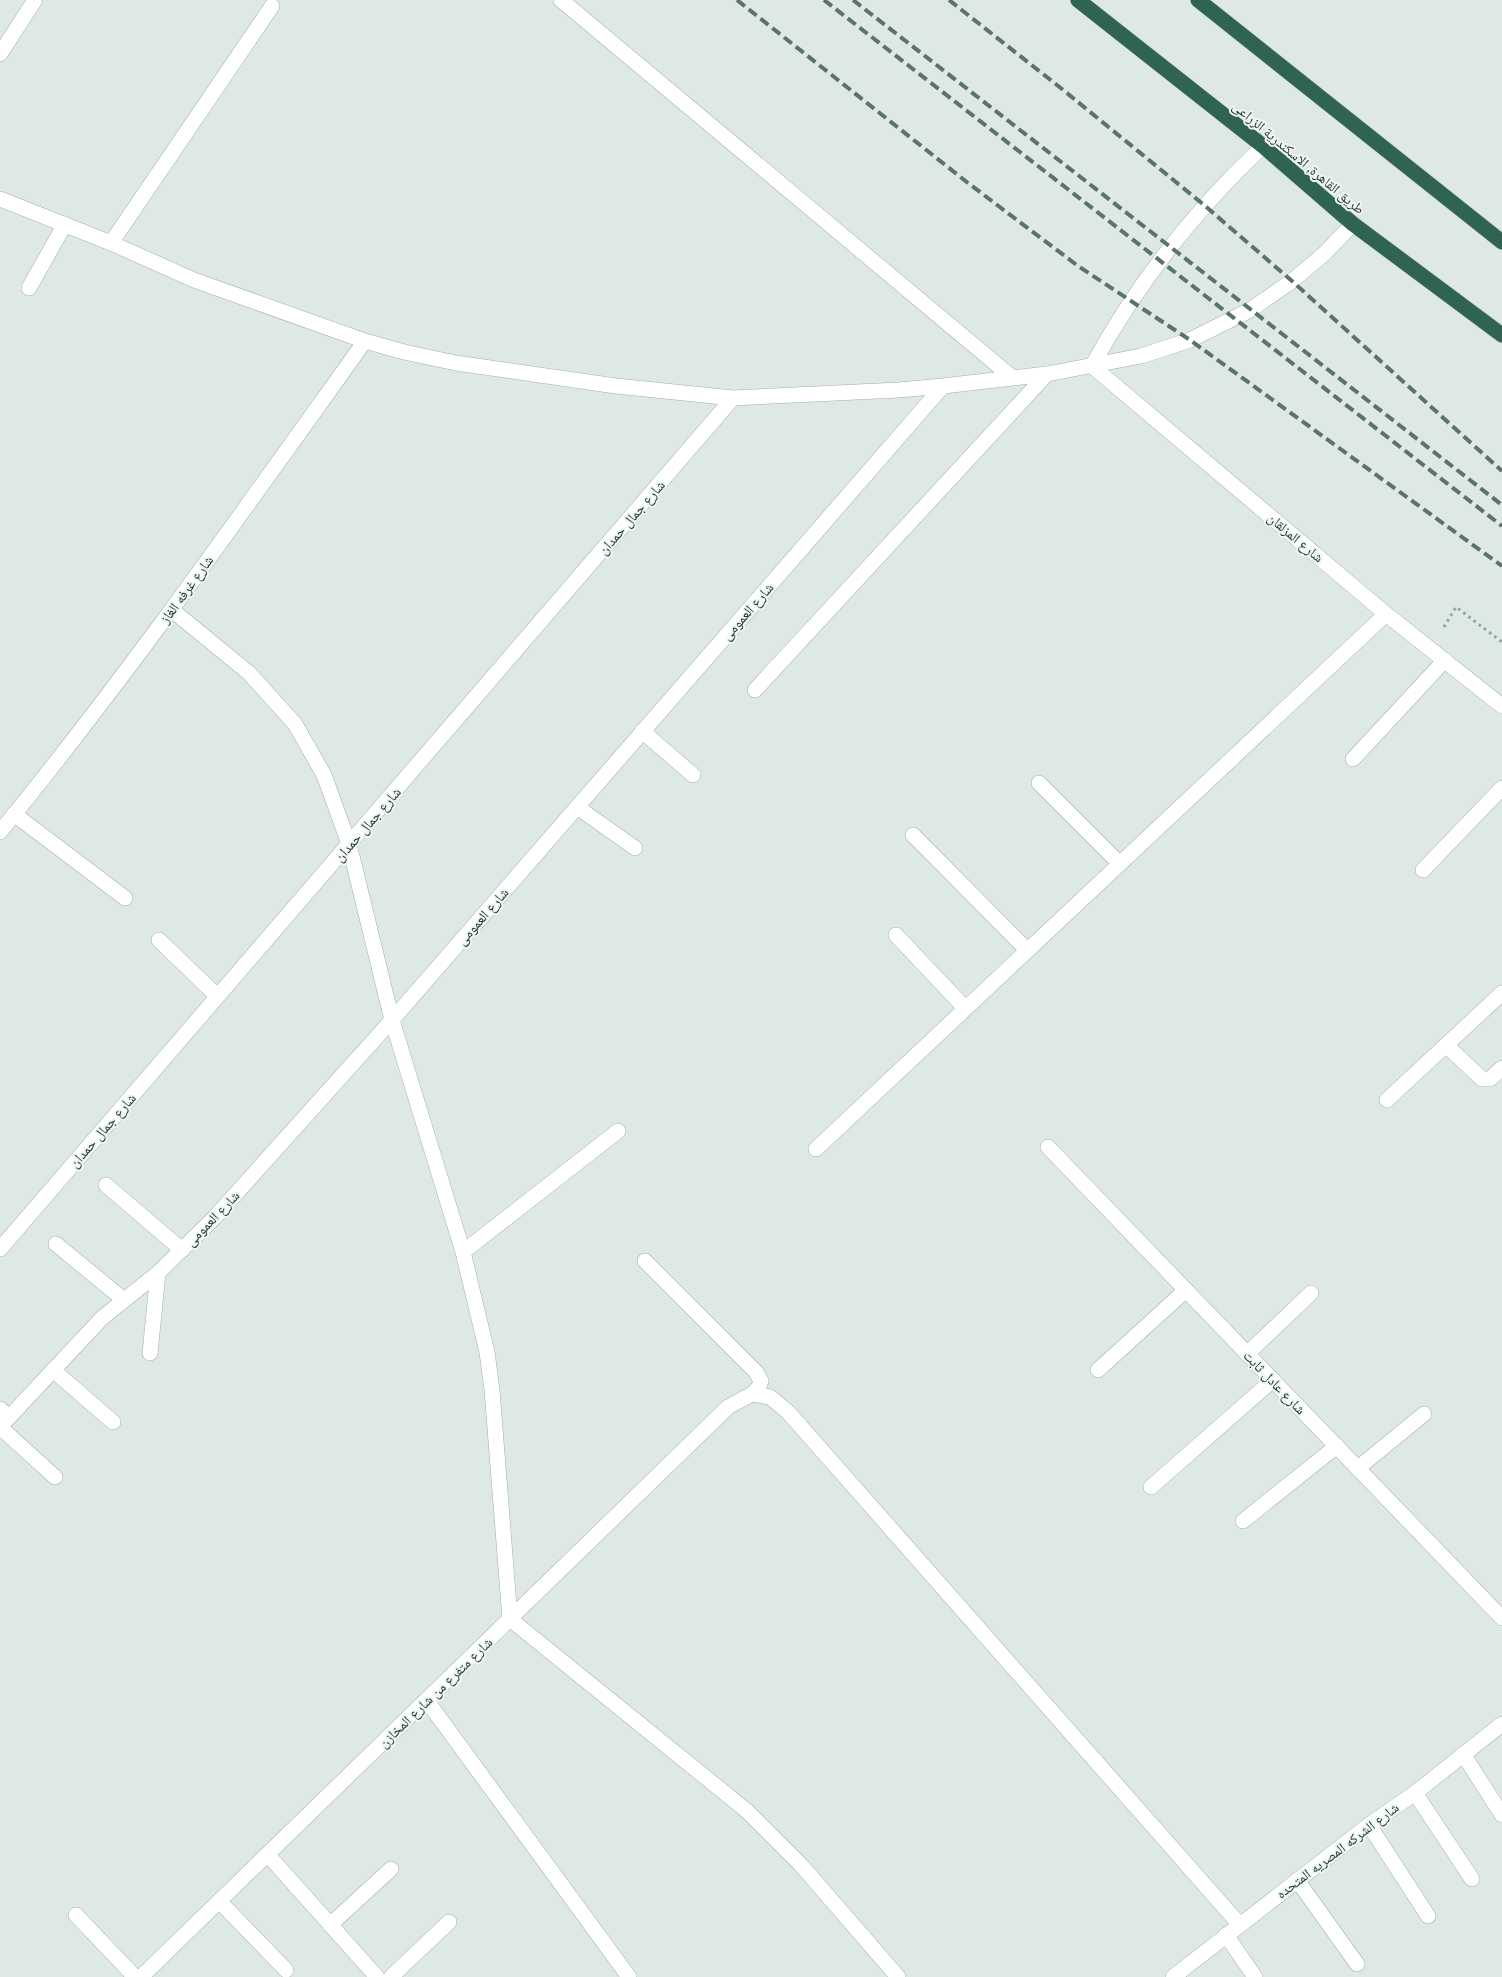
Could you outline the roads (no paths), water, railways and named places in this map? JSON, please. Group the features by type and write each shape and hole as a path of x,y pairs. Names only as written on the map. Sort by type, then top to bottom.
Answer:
{"highway":[{"name":"طريق القاهرة, الاسكندرية الزراعى","path":"1078,0 1263,146 1353,224 1502,335"},
{"path":"1198,0 1502,242"}],"street":[{"path":"0,54 36,0"},
{"path":"560,0 1014,378"},
{"path":"111,243 272,6"},
{"path":"1092,366 1130,302 1170,246 1204,205 1263,146"},
{"path":"0,199 111,243 194,280 365,341 404,352 456,363 616,386 733,398 943,386 1047,374 1141,356 1190,340 1235,319 1292,281 1324,254 1353,224"},
{"path":"29,288 65,224"},
{"name":"شارع غرفه الغاز","path":"0,832 91,717 172,610 365,341"},
{"name":"شارع المزلقان","path":"1092,366 1386,614 1502,706"},
{"path":"755,690 1047,374"},
{"name":"شارع العمومى","path":"2,1420 102,1318 158,1273 215,1217 392,1020 943,386"},
{"name":"شارع جمال حمدان","path":"0,1249 733,398"},
{"path":"172,610 250,674 295,724 324,775 349,844 392,1020 463,1252 487,1352 492,1390 510,1619 747,1811 801,1865 898,1977"},
{"path":"816,1149 1386,614"},
{"path":"1352,759 1445,660"},
{"path":"642,731 693,775"},
{"path":"1039,783 1119,863"},
{"path":"1422,870 1502,788"},
{"path":"578,806 635,848"},
{"path":"14,814 125,898"},
{"path":"912,836 1027,950"},
{"path":"896,936 965,1008"},
{"path":"159,940 217,996"},
{"path":"1387,1100 1502,993"},
{"path":"1446,1045 1482,1080 1490,1078 1502,1068"},
{"path":"463,1252 618,1131"},
{"name":"شارع عادل ثابت","path":"1048,1147 1502,1618"},
{"path":"106,1185 182,1250"},
{"path":"56,1244 124,1300"},
{"path":"645,1261 760,1376 759,1387 752,1394"},
{"path":"150,1353 158,1273"},
{"path":"1098,1370 1186,1290"},
{"path":"1248,1354 1311,1293"},
{"path":"53,1370 113,1422"},
{"path":"1151,1487 1273,1380"},
{"path":"752,1394 770,1398 788,1412 1240,1925"},
{"name":"شارع متفرع من شارع المخازن","path":"142,1977 728,1407 752,1394"},
{"path":"1358,1468 1424,1414"},
{"path":"2,1420 55,1478"},
{"path":"1243,1522 1337,1446"},
{"path":"427,1700 629,1977"},
{"name":"شارع الشركه المصريه المتحده","path":"1173,1977 1369,1825 1415,1793 1502,1724"},
{"path":"1463,1754 1502,1815"},
{"path":"1415,1793 1472,1879"},
{"path":"1369,1825 1428,1916"},
{"path":"268,1855 377,1977"},
{"path":"330,1925 391,1869"},
{"path":"1297,1880 1357,1964"},
{"path":"220,1902 286,1970"},
{"path":"76,1915 135,1977"},
{"path":"391,1977 449,1922"},
{"path":"1226,1935 1255,1977"}],"railway":[{"path":"737,0 968,183 1078,266 1190,340 1502,566"},
{"path":"824,0 1502,526"},
{"path":"853,0 1502,505"},
{"path":"949,0 1204,205 1292,281 1502,471"}]}
